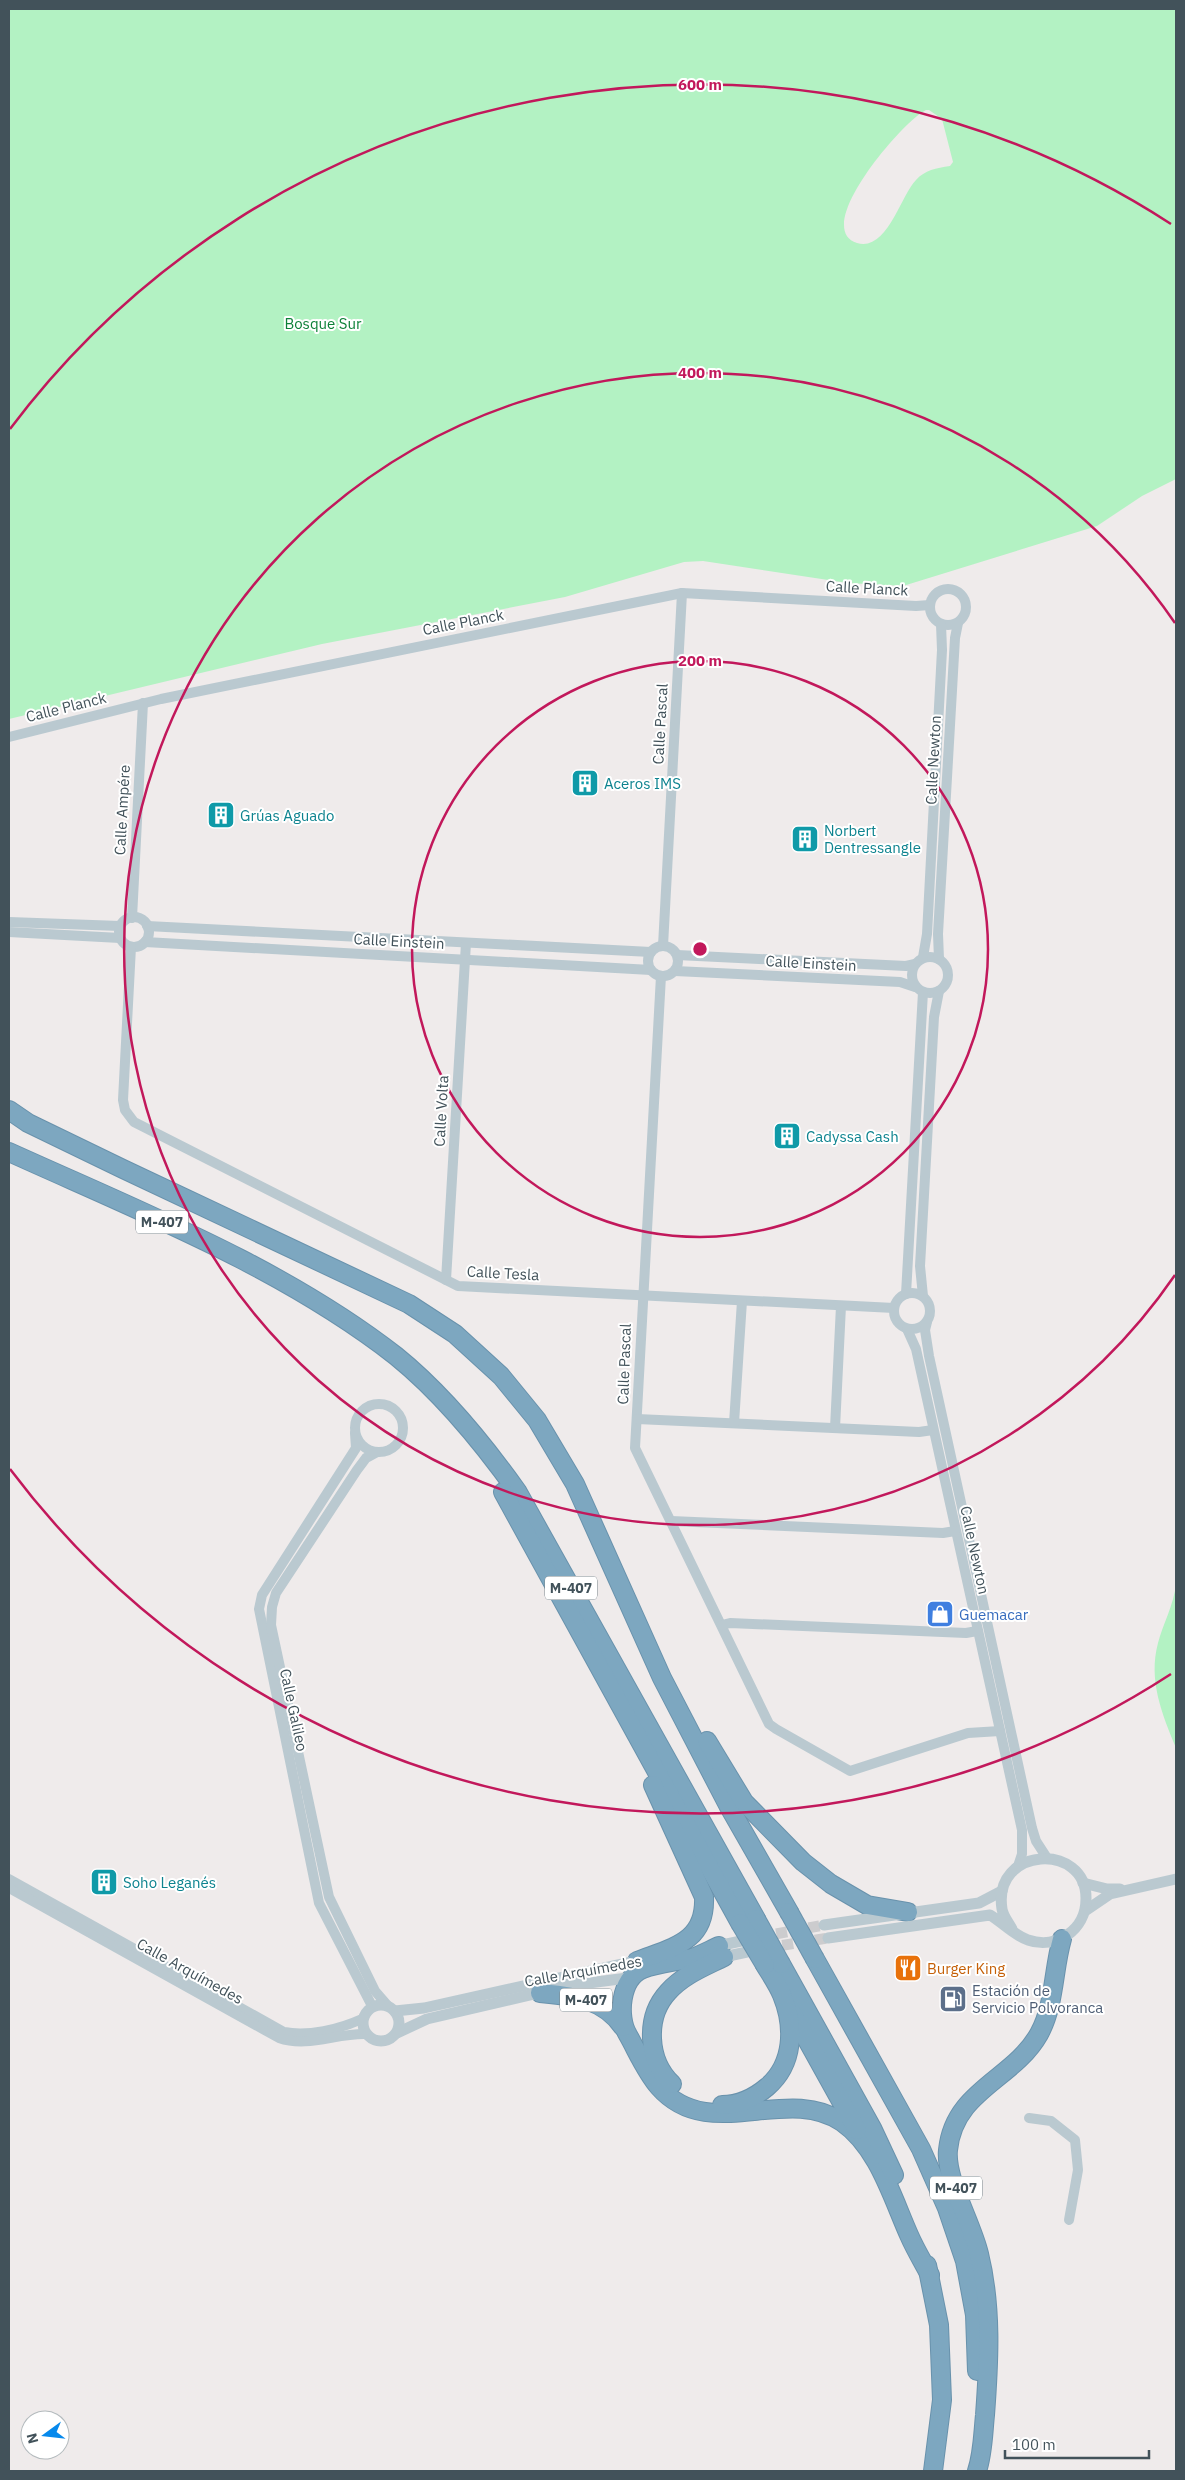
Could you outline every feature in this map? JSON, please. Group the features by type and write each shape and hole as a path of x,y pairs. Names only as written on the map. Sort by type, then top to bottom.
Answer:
{"highway":[{"name":"M-407","path":"9,1110 28,1123 123,1170 410,1304 455,1334 501,1376 537,1420 575,1484 662,1678 728,1805 790,1912 921,2150 947,2208 965,2261 975,2315 977,2369 974,2428 969,2471"},
{"name":"M-407","path":"9,1152 248,1262 324,1308 396,1357 481,1441 506,1476 670,1763 748,1921"},
{"name":"M-407","path":"324,1308 396,1370 477,1451 508,1500 630,1722 773,1965 872,2128 915,2221 930,2275 939,2325 942,2400 933,2471"},
{"name":"M-407","path":"662,1678 684,1700 744,1802 771,1832 803,1862 850,1896 867,1905 908,1912"},
{"name":"M-407","path":"630,1722 660,1802 704,1897 704,1913 700,1925 692,1935 677,1945 637,1961"},
{"name":"M-407","path":"977,2471 982,2458 988,2383 989,2313 979,2253 948,2168 949,2141 956,2117 968,2102 1030,2047 1038,2034 1053,1993 1062,1939"},
{"name":"M-407","path":"722,1951 667,1993 656,2011 653,2025 652,2042 661,2070 668,2081 687,2096 712,2105 739,2103 762,2091 773,2082 785,2064 791,2043 788,2019 773,1965"},
{"path":"632,1978 642,1969 722,1951"},
{"name":"M-407","path":"623,2027 622,2008 625,1990 632,1978"},
{"name":"M-407","path":"540,1993 581,1997 604,2007 616,2016 649,2073 660,2088 673,2100 689,2109 730,2115 784,2108 823,2113 840,2121 864,2142"},
{"name":"M-407","path":"782,1995 890,2188 909,2236 930,2275"}],"street":[{"path":"953,589 963,596 967,608 963,619 958,623 952,626 940,624 932,616 930,605 932,599 940,590 953,589"},
{"name":"Calle Planck","path":"9,737 142,703 682,594 916,606 930,605"},
{"name":"Calle Pascal","path":"663,946 682,594"},
{"name":"Calle Newton","path":"939,958 938,934 955,638 958,623"},
{"name":"Calle Newton","path":"919,961 927,934 942,650 940,624"},
{"name":"Calle Ampére","path":"132,918 142,703"},
{"path":"132,918 143,921 147,926 149,935 145,942 135,948 121,941 120,926 122,922 132,918"},
{"path":"9,922 120,926"},
{"name":"Calle Einstein","path":"147,926 652,952"},
{"path":"9,932 120,938"},
{"name":"Calle Einstein","path":"145,942 651,970"},
{"name":"Calle Volta","path":"446,1280 466,943"},
{"path":"663,946 671,948 677,955 678,963 674,972 661,976 651,970 648,961 652,952 663,946"},
{"name":"Calle Tesla","path":"131,947 128,960 123,1100 125,1110 134,1122 458,1286 894,1308"},
{"name":"Calle Einstein","path":"677,955 906,966 919,961"},
{"path":"906,1294 919,989 911,972 919,961 939,958 945,964 949,977 944,988 931,994 919,989"},
{"name":"Calle Einstein","path":"674,972 900,982 919,989"},
{"name":"Calle Pascal","path":"661,976 644,1296 641,1308 635,1448 770,1724 850,1771 968,1733 1000,1731"},
{"path":"923,1296 910,1293 897,1301 894,1308 894,1316 899,1324 907,1329 918,1329 927,1322 931,1309 923,1296 920,1266 934,1017 939,991"},
{"path":"734,1423 742,1301"},
{"path":"835,1428 841,1306"},
{"name":"Calle Newton","path":"927,1322 925,1330 929,1356 1032,1828 1036,1841 1046,1858"},
{"name":"Calle Newton","path":"907,1329 916,1349 1022,1830 1022,1854 1018,1866"},
{"path":"381,1404 391,1408 401,1420 402,1435 393,1447 377,1452 365,1447 356,1433 355,1424 362,1410 381,1404"},
{"path":"637,1419 919,1432 933,1430"},
{"name":"Calle Galileo","path":"356,1433 356,1448 262,1595 259,1609 319,1903 372,2006"},
{"name":"Calle Galileo","path":"377,1452 366,1458 357,1470 276,1593 272,1607 272,1625 329,1897 375,1991 392,2008"},
{"path":"671,1521 943,1533 955,1531"},
{"path":"722,1625 730,1623 966,1633 977,1631"},
{"path":"828,1938 990,1915 1026,1940 1041,1943 1062,1939 1076,1928 1085,1911 1086,1897 1083,1883 1071,1868 1057,1860 1046,1858 1036,1858 1018,1866 1007,1879 1002,1891 1002,1910 1012,1929"},
{"name":"Calle Arquímedes","path":"9,1879 284,2032 298,2035 352,2024 362,2019"},
{"path":"1085,1911 1110,1894 1176,1879"},
{"path":"1083,1883 1107,1889 1127,1889"},
{"name":"Calle Arquímedes","path":"9,1888 280,2038 301,2043 366,2034"},
{"path":"824,1925 979,1903 1002,1891"},
{"name":"Calle Arquímedes","path":"722,1951 741,1941"},
{"name":"Calle Arquímedes","path":"392,2008 424,2008 637,1961 722,1951 747,1952"},
{"name":"Calle Arquímedes","path":"397,2032 428,2019 573,1985 632,1978"},
{"path":"372,2006 392,2008 399,2018 397,2032 392,2038 380,2041 366,2034 362,2019 372,2006"},
{"path":"1029,2118 1051,2122 1075,2140 1078,2170 1069,2220"}],"green space":[{"name":"Bosque Sur","path":"9,9 1176,9 1176,479 1142,496 1097,526 903,586 848,583 703,561 684,562 565,597 322,644 9,719","holes":["929,110 942,119 953,162 950,166 931,170 919,177 910,187 885,231 877,239 868,243 857,243 846,233 845,217 852,197 882,153 899,133 915,118"]},
{"path":"1176,1584 1176,1748 1158,1697 1155,1657"}],"tunnel":[{"path":"760,1937 824,1925"},
{"path":"766,1948 828,1938"}],"place":[{"name":"Aceros IMS","path":"585,783"},
{"name":"Grúas Aguado","path":"221,815"},
{"name":"Norbert Dentressangle","path":"805,839"},
{"name":"Cadyssa Cash","path":"787,1136"},
{"name":"Guemacar","path":"940,1614"},
{"name":"Soho Leganés","path":"104,1882"},
{"name":"Burger King","path":"908,1968"},
{"name":"Estación de Servicio Polvoranca","path":"953,1999"}]}
